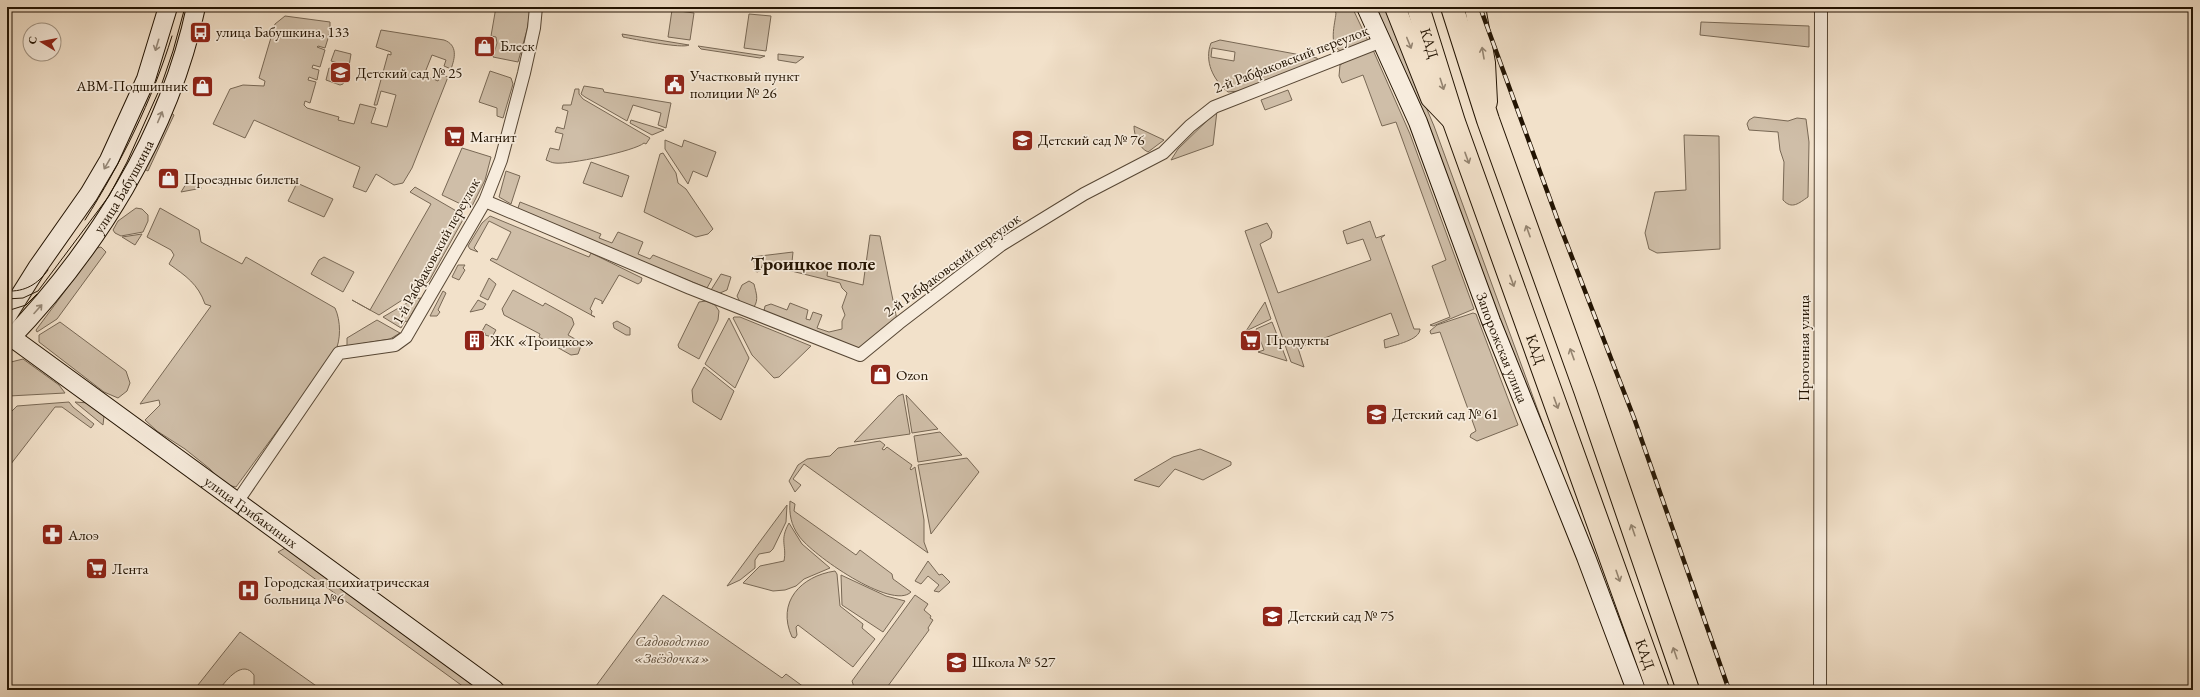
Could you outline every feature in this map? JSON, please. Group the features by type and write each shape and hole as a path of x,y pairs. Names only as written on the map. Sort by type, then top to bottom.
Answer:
{"highway":[{"name":"КАД","path":"1418,7 1454,122 1591,499 1658,690"},
{"name":"КАД","path":"1452,7 1488,120 1585,390 1688,690"}],"main road":[{"path":"1395,7 1431,98 1454,122"},
{"path":"1475,7 1485,63 1488,120"}],"street":[{"name":"улица Бабушкина","path":"7,316 89,194 109,160 146,79 168,7"},
{"name":"улица Бабушкина","path":"9,338 52,292 96,233 128,182 156,126 171,91 196,7"},
{"name":"1-й Рабфаковский переулок","path":"237,502 339,353 395,344 406,338 485,201 506,142 533,34 536,7"},
{"name":"Запорожская улица","path":"1366,7 1418,122 1491,321 1586,557 1636,690"},
{"name":"Прогонная улица","path":"1820,690 1821,7"},
{"name":"2-й Рабфаковский переулок","path":"485,201 690,288 860,355 899,323 1001,245 1084,194 1163,153 1190,126 1214,107 1382,41"},
{"name":"улица Грибакиных","path":"9,338 495,690"}],"green space":[{"path":"496,7 531,7 527,30 518,62 493,57 497,43 496,37 491,36"},
{"path":"1332,7 1352,7 1369,43 1341,51 1337,48 1333,40 1336,13"},
{"path":"1374,7 1398,7 1395,34 1434,126 1570,498"},
{"path":"672,10 694,13 690,40 668,37"},
{"path":"749,14 771,16 766,51 744,48"},
{"path":"285,16 330,22 330,32 325,48 317,47 325,50 320,67 313,65 312,68 319,70 317,80 309,77 308,80 316,82 310,103 305,101 304,105 307,108 339,117 338,120 354,124 360,104 376,108 371,123 387,127 396,95 381,91 377,105 374,105 388,54 391,55 391,52 376,47 381,30 444,40 452,45 454,61 451,69 444,66 446,60 432,55 424,75 438,81 441,74 448,77 412,168 403,183 394,185 376,174 366,192 353,187 360,167 254,120 245,138 213,124 230,89 243,85 264,86 265,81 259,78 275,24"},
{"path":"1701,22 1809,26 1809,47 1700,35"},
{"path":"622,34 689,45 678,46 658,43 623,37"},
{"path":"1220,40 1317,58 1318,60 1240,91 1228,92 1218,82 1211,70 1209,63 1209,50 1211,43","holes":["1212,48 1235,52 1234,61 1211,57"]},
{"path":"698,46 765,56 760,58 701,49"},
{"path":"335,50 351,54 349,66 331,61"},
{"path":"1373,50 1410,134 1474,309 1433,326 1430,325 1450,317 1432,266 1446,260 1396,122 1382,126 1363,75 1342,83 1339,76 1340,65"},
{"path":"778,54 804,57 796,63 778,60"},
{"path":"329,68 347,73 343,84 340,85 326,80"},
{"path":"490,71 511,78 513,84 503,118 497,116 497,108 479,102"},
{"path":"584,86 603,89 604,92 671,103 666,128 658,125 661,113 633,105 627,121 581,94"},
{"path":"575,89 579,89 579,94 583,99 650,138 646,144 644,143 628,150 601,157 573,162 555,163 546,160 550,148 559,150 563,134 555,132 557,127 564,129 568,111 562,109 563,105 571,105"},
{"path":"1288,90 1292,100 1265,110 1261,100"},
{"path":"1217,111 1213,145 1171,160 1178,149"},
{"path":"170,112 174,115 148,171 142,168"},
{"path":"1754,117 1788,121 1797,118 1806,119 1809,142 1808,197 1799,203 1789,205 1783,200 1784,162 1780,150 1778,132 1749,130 1747,124 1749,120"},
{"path":"631,120 664,130 652,135 630,123"},
{"path":"1134,126 1164,140 1148,152 1142,148 1138,141"},
{"path":"1684,135 1719,136 1720,249 1657,253 1649,249 1645,233 1655,192 1686,190"},
{"path":"665,140 682,147 684,140 716,152 707,177 693,171 688,184 665,149"},
{"path":"462,148 491,157 485,180 471,208 442,195"},
{"path":"663,153 676,173 678,183 686,189 713,229 708,234 696,237 644,212 660,154"},
{"path":"591,162 629,176 622,197 583,183"},
{"path":"506,171 520,176 511,204 499,197"},
{"path":"190,182 202,188 181,192 186,184"},
{"path":"297,183 333,199 324,217 288,201"},
{"path":"415,187 465,216 429,281 424,286 379,315 370,310 431,204 410,192"},
{"path":"520,202 601,234 599,238 612,243 618,232 643,242 638,254 650,259 653,255 712,279 707,288 517,211"},
{"path":"136,208 142,209 148,215 148,221 143,232 121,236 115,233 113,230 118,221"},
{"path":"160,208 199,230 201,242 242,264 246,257 335,308 337,313 339,336 335,352 236,487 223,484 210,469 185,449 157,431 145,420 160,405 159,400 140,404 211,306 205,304 199,291 191,281 169,264 174,255 171,250 147,237"},
{"path":"490,216 589,257 591,253 642,278 641,282 638,284 619,275 602,304 602,301 595,298 590,309 592,311 591,315 490,260 492,258 497,260 511,232 489,221 474,248 478,252 470,249 468,246 482,223"},
{"path":"1370,221 1376,238 1385,235 1381,238 1414,329 1420,329 1419,333 1406,342 1385,348 1384,340 1399,335 1391,313 1298,348 1304,367 1291,362 1245,231 1267,223 1272,232 1271,238 1260,244 1278,293 1371,260 1363,239 1347,244 1343,231"},
{"path":"142,234 135,245 122,237"},
{"path":"870,235 880,236 897,320 858,349 764,311 765,306 771,304 787,310 790,303 808,310 806,319 810,320 813,312 822,315 817,328 829,332 842,329 842,321 845,315 842,307 847,293 842,288 840,283 763,264 760,271 757,272 754,270 755,264 752,257 793,252 792,262 828,268 827,276 863,285"},
{"path":"101,247 106,252 57,319 37,332 36,330 97,248"},
{"path":"324,257 354,272 343,292 311,274 319,260"},
{"path":"458,265 465,265 463,268 465,270 459,280 452,277"},
{"path":"721,274 731,277 727,290 720,293 711,290"},
{"path":"489,278 496,284 488,300 480,296"},
{"path":"749,281 754,284 756,293 757,299 754,307 740,302 737,296 742,285"},
{"path":"513,290 543,306 545,303 572,318 574,324 568,335 582,343 578,354 571,355 539,337 540,334 504,315 502,309"},
{"path":"443,291 446,293 438,310 440,312 437,316 430,316"},
{"path":"421,298 407,322 405,321 401,328 383,317 414,299"},
{"path":"478,300 486,304 483,309 470,312"},
{"path":"706,301 715,305 719,311 718,320 699,359 679,348 678,345 699,302"},
{"path":"1265,302 1271,319 1246,331"},
{"path":"1473,313 1476,314 1518,425 1477,441 1470,437 1471,434 1476,431 1440,332 1431,334 1430,331 1437,325"},
{"path":"740,317 811,346 779,377 774,378 752,355 733,318"},
{"path":"729,318 749,358 735,388 705,364"},
{"path":"377,320 400,333 390,339 347,346 347,338"},
{"path":"617,321 630,328 630,335 626,335 614,328 613,323"},
{"path":"60,322 126,371 130,383 127,391 118,398 104,392 39,342 39,335"},
{"path":"1272,322 1287,361 1258,352 1264,350 1256,329"},
{"path":"486,324 496,330 492,337 485,335 482,331"},
{"path":"23,359 59,385 65,393 9,396 10,393 7,390 7,363"},
{"path":"704,367 734,391 721,420 693,402 692,390"},
{"path":"903,394 910,434 854,442 898,396"},
{"path":"906,395 938,429 912,433"},
{"path":"69,402 94,424 91,428 62,407 55,407 7,469 7,416 17,406"},
{"path":"75,402 89,403 104,416 103,425"},
{"path":"940,432 962,455 918,462 914,436"},
{"path":"880,441 885,445 882,449 884,450 887,447 912,465 911,470 915,467 924,520 924,542 928,553 804,464 793,479 801,485 795,492 789,481 798,465 807,459 830,456 838,448"},
{"path":"1200,449 1231,462 1231,465 1203,480 1175,469 1159,487 1134,480 1173,457"},
{"path":"967,458 979,472 931,534 918,465"},
{"path":"790,501 795,504 794,511 856,555 860,550 892,574 893,579 911,592 901,596 887,594 852,578 819,555 806,544 796,532 791,519"},
{"path":"787,505 786,522 773,549 770,552 759,554 755,560 755,568 740,580 727,586"},
{"path":"789,523 802,544 830,568 804,579 796,586 785,590 773,591 743,583 760,566 784,561 784,534"},
{"path":"287,547 485,690 468,690 278,552"},
{"path":"928,561 939,575 942,574 950,582 939,592 934,591 939,585 928,576 921,584 915,581"},
{"path":"835,571 837,574 840,606 863,624 862,628 875,639 853,667 798,625 796,627 797,635 795,638 792,637 788,624 787,613 790,602 802,585 812,578"},
{"path":"841,575 886,596 905,601 883,632 842,605"},
{"name":"Садоводство «Звёздочка»","path":"663,595 782,678 786,674 808,690 593,690"},
{"path":"915,595 928,604 924,610 933,620 928,628 929,630 885,690 855,690 852,681"},
{"path":"240,632 322,690 254,690 254,675 245,669 235,672 219,690 194,690"}],"tram line":[{"path":"7,299 23,298 38,291 109,196 127,162 161,86 173,51 185,7"},
{"path":"85,220 123,154 145,108 172,36"},
{"path":"7,291 20,290 30,286 40,279 48,270"},
{"path":"7,311 26,305 37,294"}],"railway":[{"path":"1480,7 1558,221 1634,418 1729,690"}],"place":[{"name":"улица Бабушкина, 133","path":"200,32"},
{"name":"Блеск","path":"484,46"},
{"name":"Детский сад № 25","path":"341,73"},
{"name":"Участковый пункт полиции № 26","path":"674,85"},
{"name":"АВМ-Подшипник","path":"203,86"},
{"name":"Магнит","path":"454,137"},
{"name":"Детский сад № 76","path":"1023,140"},
{"name":"Проездные билеты","path":"169,179"},
{"name":"Продукты","path":"1251,340"},
{"name":"ЖК «Троицкое»","path":"475,341"},
{"name":"Ozon","path":"881,375"},
{"name":"Детский сад № 61","path":"1376,414"},
{"name":"Алоэ","path":"53,535"},
{"name":"Лента","path":"96,569"},
{"name":"Городская психиатрическая больница №6","path":"249,591"},
{"name":"Детский сад № 75","path":"1272,616"},
{"name":"Школа № 527","path":"957,662"}],"district":[{"name":"Троицкое поле","path":"813,263"}]}
